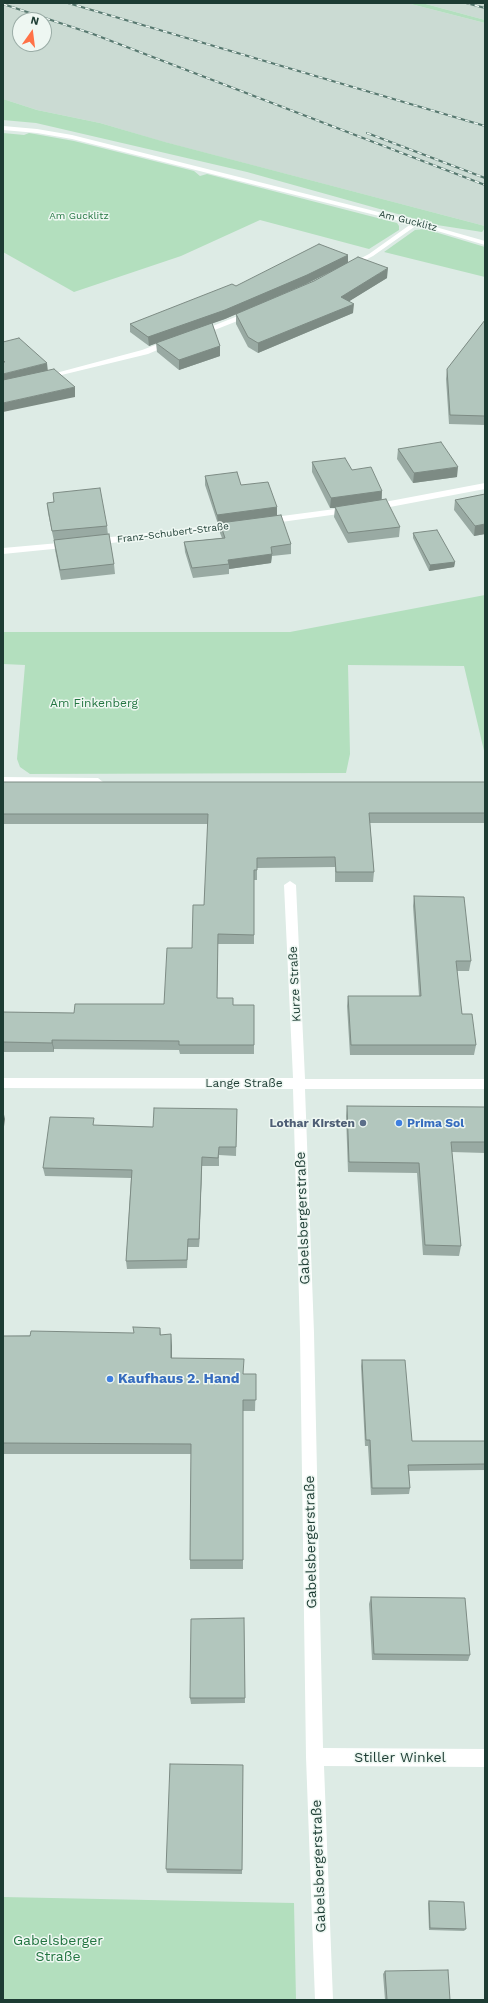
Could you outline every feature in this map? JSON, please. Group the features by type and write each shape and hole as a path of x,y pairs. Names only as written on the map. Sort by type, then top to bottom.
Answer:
{"street":[{"name":"Am Gucklitz","path":"3,128 52,133 72,137 416,223 485,243"},
{"path":"338,272 371,255 416,223"},
{"path":"39,379 145,352 257,311"},
{"name":"Franz-Schubert-Straße","path":"3,551 250,524 360,509 485,486"},
{"path":"3,781 109,782"},
{"name":"Kurze Straße","path":"290,885 299,1083"},
{"name":"Lange Straße","path":"3,1083 485,1084"},
{"name":"Gabelsbergerstraße","path":"299,1083 307,1333 315,1757 324,2000"},
{"name":"Stiller Winkel","path":"315,1757 485,1758"}],"shaded area":[{"path":"3,3 407,3 485,23 485,226 164,142 100,123 37,110 3,99"},
{"path":"422,3 485,3 485,20"}],"green space":[{"path":"407,3 422,3 485,20 485,23"},
{"path":"3,99 37,110 100,123 165,142 485,226 485,228 482,232 437,225 247,172 36,123 3,120"},
{"name":"Am Gucklitz","path":"3,133 24,135 29,133 74,141 194,171 200,176 207,174 397,223 399,230 369,249 260,220 181,256 74,292 3,252"},
{"path":"425,229 485,247 485,277 384,252 415,230"},
{"name":"Am Finkenberg","path":"485,595 485,755 464,666 348,665 350,754 346,773 30,774 20,767 17,759 25,665 3,664 3,632 290,632"},
{"name":"Gabelsberger Straße","path":"3,1897 294,1903 296,2000 3,2000"}],"building":[{"path":"319,244 348,255 307,275 225,310 148,337 130,324 232,284 236,286"},
{"path":"358,257 388,268 341,297 354,304 258,343 248,337 236,314 314,281"},
{"path":"485,320 485,416 450,415 447,369"},
{"path":"212,323 220,346 179,360 156,343"},
{"path":"19,338 47,363 3,374 3,362 5,362 3,360 3,342"},
{"path":"54,369 75,387 3,403 3,380"},
{"path":"441,442 458,467 414,473 398,449"},
{"path":"345,458 352,470 371,467 382,491 331,498 312,462"},
{"path":"237,472 241,485 268,482 277,507 217,515 205,476"},
{"path":"100,488 107,526 52,531 47,503 54,502 53,493"},
{"path":"485,494 485,524 475,526 455,500"},
{"path":"386,499 400,527 348,533 335,507"},
{"path":"281,515 291,544 271,547 272,554 228,560 229,564 192,568 184,542 225,538 220,523"},
{"path":"437,530 455,562 430,565 413,533"},
{"path":"109,534 114,564 60,570 54,540"},
{"path":"3,782 485,782 485,813 369,813 374,872 336,872 335,857 257,858 257,870 254,870 254,935 218,934 217,998 233,998 233,1005 254,1005 254,1045 179,1045 179,1041 52,1040 52,1043 3,1042 3,1012 74,1013 75,1004 164,1004 167,948 192,948 193,905 204,905 208,814 3,814"},
{"path":"414,896 464,897 471,961 456,961 462,1014 472,1014 476,1045 351,1045 348,996 421,996"},
{"path":"347,1106 485,1107 485,1142 451,1142 461,1246 425,1245 419,1163 349,1162"},
{"path":"154,1108 237,1109 236,1147 219,1147 218,1158 202,1157 199,1239 188,1239 187,1260 126,1261 132,1170 43,1168 50,1117 94,1118 93,1125 153,1127"},
{"path":"133,1327 160,1328 160,1335 171,1334 171,1358 244,1359 243,1374 256,1374 256,1400 243,1400 243,1560 190,1560 191,1444 3,1443 3,1336 30,1336 31,1331 134,1333"},
{"path":"362,1360 405,1360 412,1441 485,1441 485,1464 408,1465 410,1488 372,1488 370,1440 366,1440"},
{"path":"371,1597 465,1598 470,1655 374,1654"},
{"path":"244,1618 245,1698 190,1698 191,1619"},
{"path":"170,1764 243,1765 242,1870 166,1869"},
{"path":"429,1901 464,1902 466,1929 430,1928"},
{"path":"448,1970 450,2000 387,2000 385,1971"}],"railway":[{"path":"68,3 485,126"},
{"path":"466,3 485,8"},
{"path":"3,4 93,34 485,185"},
{"path":"367,133 485,178"}],"place":[{"name":"Lothar Kirsten","path":"363,1123"},
{"name":"Prima Sol","path":"399,1123"},
{"name":"Kaufhaus 2. Hand","path":"110,1379"}]}
